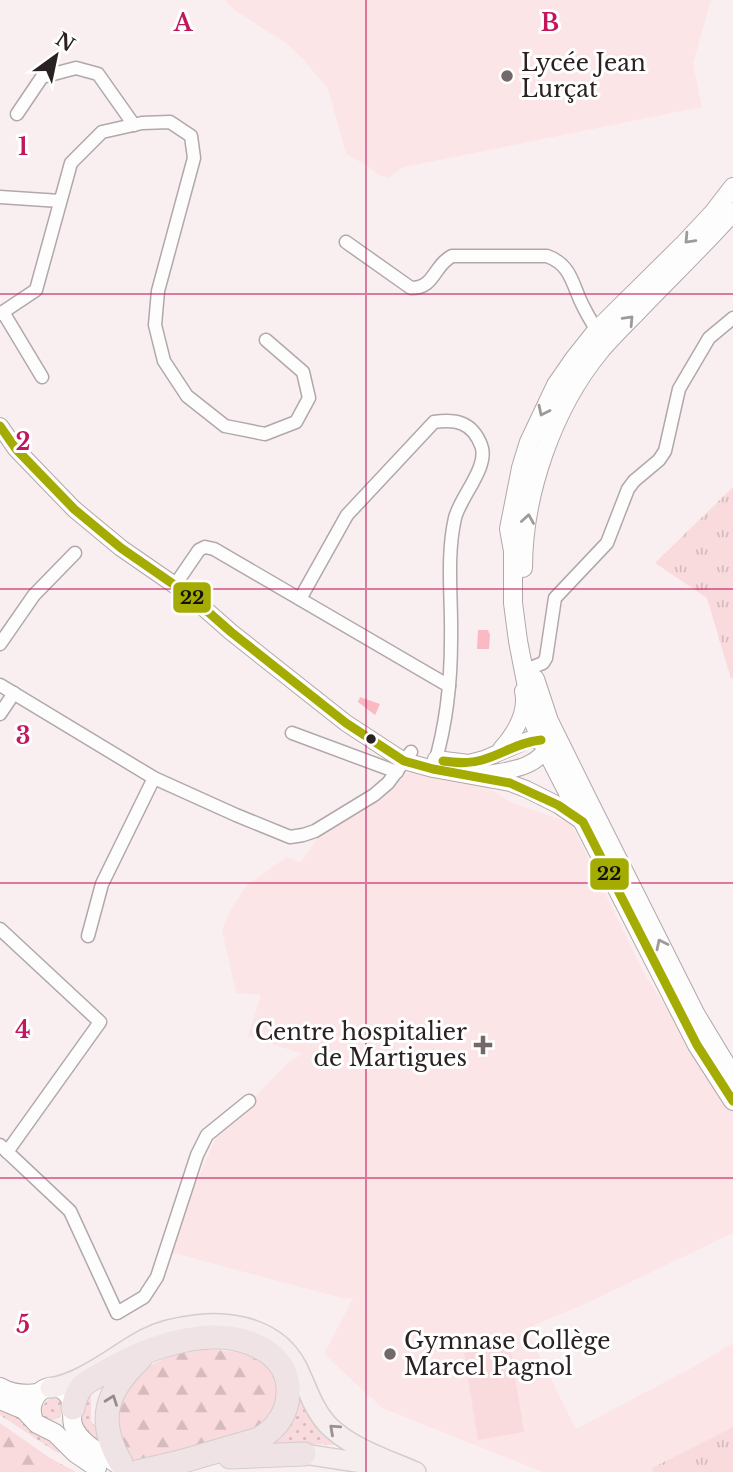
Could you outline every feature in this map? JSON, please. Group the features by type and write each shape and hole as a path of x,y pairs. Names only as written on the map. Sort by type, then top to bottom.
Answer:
{"highway":[{"path":"73,1412 77,1393 85,1384 125,1360 176,1342 207,1338 242,1340 270,1354 287,1378 288,1398 282,1418 259,1440 180,1462"},
{"path":"154,1349 126,1374 114,1391 107,1413 107,1431 125,1466 304,1454"}],"main road":[{"path":"733,187 603,336 600,350 577,383 554,427 533,491 526,523 523,561 526,629 547,741 583,822 697,1045 733,1101"},
{"path":"733,212 603,336 574,359 556,385 529,442 509,529 513,551 513,603 534,723 590,804 696,1015 733,1076"},
{"path":"0,1387 23,1394 44,1390 71,1382 156,1334 197,1324 242,1326 266,1335 284,1348 297,1367 316,1409 335,1431 364,1449 413,1472"},
{"path":"44,1390 63,1391 72,1402 74,1428 80,1437 125,1466"},
{"path":"33,1418 31,1405 44,1390"},
{"path":"0,1400 19,1408 97,1468"},
{"path":"49,1430 63,1427 69,1422 73,1412"},
{"path":"304,1454 413,1472"}],"street":[{"path":"17,114 42,77 76,68 98,74 134,125"},
{"path":"42,377 2,313 36,290 71,163 102,132 142,123 170,122 191,136 194,158 158,292 155,326 164,361 187,396 225,426 265,434 296,422 309,398 303,372 266,340"},
{"path":"0,197 60,201"},
{"path":"346,242 411,288 421,288 430,281 443,261 452,256 547,256 556,259 570,275 583,305 603,336"},
{"path":"533,667 543,663 546,658 555,598 607,543 628,488 659,460 665,450 679,389 709,338 733,318"},
{"path":"300,599 347,515 434,422 453,420 471,428 483,447 482,463 455,516 449,566 449,686 434,764"},
{"path":"0,426 16,449 74,509 121,548 175,585 306,693 404,762"},
{"path":"498,752 520,721 524,697 508,617 509,529"},
{"path":"175,585 199,550 205,547 214,549 449,686"},
{"path":"0,643 34,595 75,552"},
{"path":"0,685 154,778 290,837 315,831 357,806 388,783 404,762"},
{"path":"0,714 14,693"},
{"path":"292,733 404,762 434,764 469,763 528,740 547,741 540,757 532,762 515,769 473,776"},
{"path":"434,764 526,789 558,805 583,822"},
{"path":"88,936 103,884 154,778"},
{"path":"0,929 100,1022 4,1148 70,1211 117,1313 144,1297 157,1277 197,1155 207,1135 249,1101"}],"shaded area":[{"name":"Lycée Jean Lurçat","path":"225,0 711,0 693,64 702,107 404,167 388,178 346,154 328,89 304,60 286,43 234,10"},
{"path":"478,630 488,630 489,649 477,649"},
{"path":"360,697 380,704 375,715 358,702"},
{"name":"Centre hospitalier de Martigues","path":"412,772 483,784 512,803 571,823 644,973 733,1111 733,1233 585,1304 526,1329 576,1429 733,1343 733,1472 543,1472 382,1408 324,1354 353,1298 345,1299 166,1251 217,1135 289,1062 302,1054 248,1036 261,995 236,993 222,930 232,907 247,885 287,857 300,863 322,832 373,803 405,774"}],"green space":[{"path":"733,487 731,679 707,598 655,563"},
{"path":"510,1346 524,1432 478,1440 464,1353"},
{"path":"206,1349 256,1357 275,1378 278,1404 263,1425 222,1441 133,1460 128,1456 115,1426 120,1425 119,1409 122,1397 138,1374 153,1364 172,1355"},
{"path":"296,1386 340,1445 267,1443"},
{"path":"88,1390 91,1398 91,1421 100,1433 105,1448 78,1426"},
{"path":"52,1396 60,1401 64,1410 58,1418 51,1420 44,1417 40,1408"},
{"path":"0,1406 22,1417 29,1430 43,1438 54,1440 62,1453 56,1452 0,1415"},
{"path":"0,1423 50,1458 76,1472 0,1472"},
{"path":"733,1427 733,1472 653,1472 652,1468"}],"transit line":[{"name":"22","path":"0,426 16,449 74,509 121,548 189,595 231,632 346,723 404,761 510,783 558,805 583,822 697,1045 733,1101"},
{"name":"22","path":"443,761 477,761 525,743 541,740"}],"place":[{"name":"Lycée Jean Lurçat","path":"507,76"},
{"name":"Centre hospitalier de Martigues","path":"483,1045"},
{"name":"Gymnase Collège Marcel Pagnol","path":"390,1354"}]}
